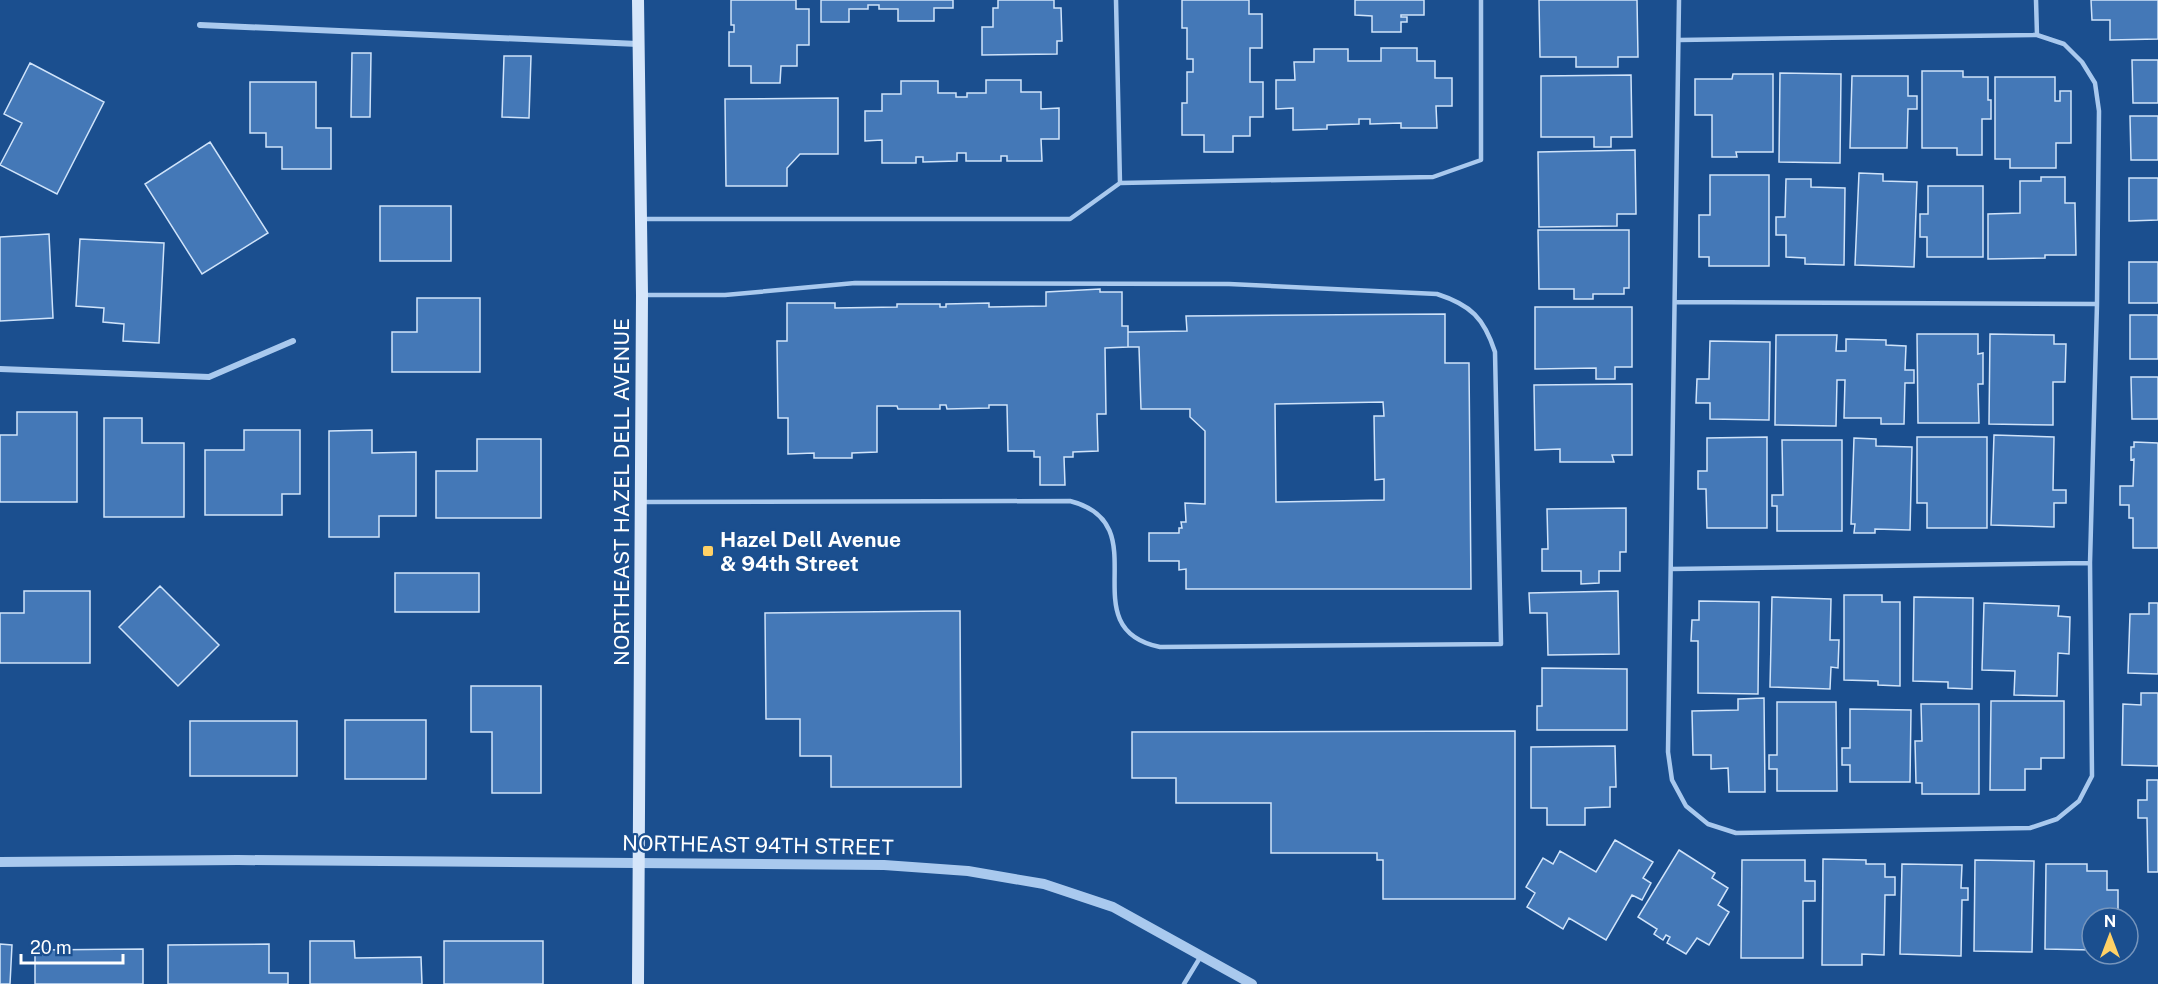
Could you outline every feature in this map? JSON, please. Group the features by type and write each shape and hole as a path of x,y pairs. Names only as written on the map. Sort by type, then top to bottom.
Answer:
{"main road":[{"name":"NORTHEAST HAZEL DELL AVENUE","path":"638,0 642,295 638,984"}],"street":[{"path":"200,25 638,44"},
{"path":"0,369 209,377 293,341"},
{"name":"NORTHEAST 94TH STREET","path":"0,862 238,860 884,865 968,870 1044,884 1113,907 1252,984"}],"lane":[{"path":"1116,0 1120,183"},
{"path":"640,219 1070,219 1120,183 1433,177 1481,160 1480,0"},
{"path":"1679,0 1668,752 1672,780 1686,806 1708,824 1736,833 2030,828 2057,819 2079,801 2092,776 2090,563 2097,304 2099,111 2095,82 2082,62 2064,44 2037,35 1679,40"},
{"path":"2036,0 2037,35"},
{"path":"640,502 1070,501 1085,505 1098,513 1108,526 1114,540 1114,602 1118,615 1124,627 1134,637 1147,644 1160,647 1501,644 1495,352 1488,332 1475,314 1458,300 1437,294 1229,284 855,283 724,295 642,295"},
{"path":"1675,302 2097,304"},
{"path":"1671,569 2090,563"},
{"path":"1184,984 1201,956"}],"building":[{"path":"731,0 796,0 796,9 809,9 809,45 797,45 797,66 781,66 780,83 751,83 751,66 729,66 729,32 734,32 734,25 731,25"},
{"path":"821,0 953,0 953,8 934,8 934,21 898,21 898,9 879,9 879,5 868,5 868,9 849,9 849,22 821,22"},
{"path":"998,0 1054,0 1054,8 1061,8 1062,41 1057,41 1057,54 982,55 982,27 993,27 993,8 998,8"},
{"path":"1182,0 1249,0 1249,14 1262,14 1262,48 1250,48 1250,82 1263,82 1263,117 1250,117 1250,136 1233,136 1233,152 1204,152 1204,135 1182,135 1182,103 1187,103 1187,72 1193,72 1193,59 1187,59 1187,28 1182,28"},
{"path":"1355,0 1424,0 1424,15 1401,15 1401,17 1407,17 1407,22 1401,22 1401,32 1372,32 1372,16 1355,15"},
{"path":"1539,0 1637,0 1638,57 1618,57 1618,67 1576,67 1576,57 1540,57"},
{"path":"2091,0 2158,0 2158,39 2110,40 2110,20 2092,20"},
{"path":"1381,48 1417,48 1417,61 1435,61 1435,78 1452,78 1452,106 1436,106 1437,128 1401,128 1401,123 1370,124 1370,119 1359,119 1359,124 1327,125 1327,129 1293,130 1293,108 1276,109 1276,80 1295,80 1294,62 1314,62 1314,49 1348,49 1348,61 1381,61"},
{"path":"352,53 371,53 370,117 351,117"},
{"path":"504,56 531,56 529,118 502,117"},
{"path":"2132,60 2158,60 2158,103 2133,103"},
{"path":"30,63 104,102 57,194 0,165 22,123 4,114"},
{"path":"1922,71 1963,71 1963,77 1988,77 1991,119 1982,119 1982,155 1957,155 1957,148 1922,148"},
{"path":"1780,73 1841,74 1840,163 1779,162"},
{"path":"1733,74 1773,74 1773,152 1736,152 1737,157 1712,157 1712,115 1695,115 1695,79 1732,79"},
{"path":"1631,75 1632,137 1611,137 1611,147 1594,147 1594,137 1541,137 1541,76"},
{"path":"1852,76 1908,76 1908,96 1917,96 1917,109 1908,109 1907,148 1850,148"},
{"path":"1995,77 2055,77 2055,101 2060,101 2060,91 2071,91 2071,143 2056,143 2056,168 2010,168 2010,159 1995,159"},
{"path":"986,80 1021,80 1021,92 1041,92 1041,109 1059,108 1059,139 1041,139 1042,161 1007,161 1007,156 1001,156 1001,161 966,161 966,153 957,153 957,161 923,162 923,157 916,157 916,163 882,163 882,140 865,141 865,111 882,111 882,94 901,94 901,81 938,81 938,93 956,93 956,97 967,97 967,93 986,93"},
{"path":"250,82 316,82 316,128 331,128 331,169 282,169 282,147 266,147 266,133 250,133"},
{"path":"838,98 838,154 800,154 787,168 787,186 726,186 725,99"},
{"path":"2130,116 2158,116 2158,160 2131,160"},
{"path":"210,142 268,233 202,274 145,184"},
{"path":"1635,150 1636,214 1617,214 1617,226 1539,227 1538,152"},
{"path":"1859,173 1883,174 1883,181 1917,182 1914,267 1855,265"},
{"path":"1710,175 1769,175 1769,266 1709,266 1709,257 1699,257 1699,215 1710,215"},
{"path":"2041,177 2065,177 2065,203 2075,203 2076,255 1988,259 1988,214 2020,213 2020,181 2041,181"},
{"path":"2129,178 2158,178 2158,220 2129,221"},
{"path":"1786,179 1811,179 1811,187 1845,188 1844,265 1805,264 1805,258 1786,257 1786,235 1776,235 1776,217 1785,217"},
{"path":"1928,186 1983,186 1983,257 1927,257 1927,237 1920,237 1920,214 1928,214"},
{"path":"380,206 451,206 451,261 380,261"},
{"path":"1538,230 1629,230 1629,288 1624,288 1624,294 1593,294 1593,299 1574,299 1574,289 1539,289"},
{"path":"49,234 53,318 0,321 0,237"},
{"path":"80,239 164,243 159,343 123,341 124,324 103,322 104,308 76,306"},
{"path":"2129,262 2158,262 2158,303 2129,303"},
{"path":"1100,289 1100,292 1122,292 1122,326 1128,326 1128,347 1105,348 1106,414 1097,414 1098,451 1073,452 1073,457 1064,457 1065,485 1040,485 1040,457 1034,457 1034,451 1008,451 1007,405 947,409 946,405 940,405 940,409 898,409 897,406 877,406 877,452 852,453 852,458 814,458 814,453 788,454 788,418 778,418 777,341 787,341 787,303 835,303 835,308 897,307 897,304 940,304 940,307 946,307 946,304 989,303 989,307 1046,306 1046,292"},
{"path":"417,298 480,298 480,372 392,372 392,332 417,332"},
{"path":"1535,307 1632,307 1632,367 1615,367 1615,379 1596,379 1596,368 1535,369"},
{"path":"1445,314 1445,363 1469,363 1471,589 1186,589 1186,569 1179,570 1179,561 1149,561 1149,533 1179,533 1179,528 1182,528 1181,522 1186,522 1185,503 1205,504 1205,431 1190,417 1190,409 1141,409 1139,347 1128,347 1128,332 1187,331 1186,316","holes":["1383,402 1384,416 1374,416 1375,480 1384,479 1384,500 1276,502 1275,404"]},
{"path":"2130,315 2158,315 2158,359 2130,359"},
{"path":"1917,334 1978,334 1978,354 1983,353 1983,384 1978,384 1979,423 1918,423"},
{"path":"1990,334 2054,335 2054,344 2066,344 2065,382 2053,382 2053,425 1989,424"},
{"path":"1776,335 1837,335 1836,351 1846,351 1846,339 1886,340 1886,345 1906,346 1905,370 1914,370 1914,383 1905,383 1904,424 1881,424 1881,418 1844,418 1845,380 1837,380 1836,426 1775,425"},
{"path":"1710,341 1770,342 1769,420 1710,419 1710,403 1696,403 1697,379 1709,379"},
{"path":"2131,377 2158,377 2158,419 2132,419"},
{"path":"1632,384 1632,455 1612,455 1614,462 1560,462 1560,449 1535,450 1534,385"},
{"path":"17,412 77,412 77,502 0,502 0,435 17,435"},
{"path":"104,418 142,418 142,443 184,443 184,517 104,517"},
{"path":"244,430 300,430 300,494 282,494 282,515 205,515 205,450 244,450"},
{"path":"372,430 372,453 416,452 416,516 379,516 379,537 329,537 329,431"},
{"path":"1994,435 2054,437 2053,490 2066,490 2066,503 2054,503 2054,527 1991,525"},
{"path":"1767,437 1767,528 1707,528 1706,489 1698,489 1698,471 1707,471 1707,438"},
{"path":"1917,437 1987,437 1987,528 1927,528 1927,503 1917,503"},
{"path":"1854,438 1876,439 1876,446 1912,447 1910,530 1875,529 1875,533 1854,533 1855,524 1851,524"},
{"path":"477,439 541,439 541,518 436,518 436,471 477,471"},
{"path":"1782,440 1842,440 1842,531 1777,531 1777,506 1772,506 1772,495 1783,495"},
{"path":"2134,442 2158,443 2158,548 2133,548 2133,518 2129,518 2129,505 2120,505 2120,486 2133,486 2134,459 2131,460 2131,447 2134,447"},
{"path":"1626,508 1626,552 1620,552 1620,571 1599,571 1599,583 1581,584 1581,571 1542,571 1542,549 1548,549 1547,509"},
{"path":"395,573 479,573 479,612 395,612"},
{"path":"160,586 219,645 178,686 119,627"},
{"path":"24,591 90,591 90,663 0,663 0,613 24,613"},
{"path":"1618,591 1619,654 1548,655 1547,613 1530,613 1529,593"},
{"path":"1844,595 1882,595 1882,602 1900,602 1900,686 1878,685 1878,681 1844,680"},
{"path":"1772,597 1831,599 1830,640 1839,640 1838,668 1831,667 1830,689 1770,687"},
{"path":"1914,597 1973,598 1972,689 1948,688 1948,682 1913,681"},
{"path":"1699,601 1759,602 1758,694 1698,693 1698,641 1691,641 1692,620 1699,620"},
{"path":"1984,603 2059,606 2058,616 2070,617 2069,654 2058,653 2057,696 2014,695 2015,671 1982,670"},
{"path":"2149,603 2158,603 2158,674 2128,673 2130,614 2149,614"},
{"path":"960,611 961,787 831,787 831,756 800,756 800,719 766,719 765,613"},
{"path":"1542,668 1627,669 1627,730 1537,730 1537,706 1542,706"},
{"path":"471,686 541,686 541,793 492,793 492,732 471,732"},
{"path":"2141,693 2158,693 2158,766 2122,765 2123,704 2141,705"},
{"path":"1764,698 1765,792 1729,792 1728,768 1711,769 1711,755 1693,755 1692,711 1738,710 1738,699"},
{"path":"1991,701 2064,701 2064,758 2041,758 2041,769 2025,769 2025,790 1990,790"},
{"path":"1777,702 1836,702 1837,791 1777,791 1777,769 1769,769 1769,755 1777,755"},
{"path":"1921,704 1979,704 1979,794 1922,794 1922,783 1916,783 1915,741 1922,741"},
{"path":"1850,709 1911,710 1910,782 1850,782 1850,765 1842,765 1842,748 1850,748"},
{"path":"345,720 426,720 426,779 345,779"},
{"path":"190,721 297,721 297,776 190,776"},
{"path":"1515,731 1515,899 1383,899 1383,860 1377,860 1377,853 1271,853 1271,803 1176,803 1176,778 1132,778 1132,732"},
{"path":"1615,746 1616,787 1610,787 1610,807 1585,808 1585,825 1547,825 1547,808 1531,808 1531,747"},
{"path":"2147,780 2158,780 2158,872 2148,872 2147,818 2138,818 2138,800 2147,800"},
{"path":"1615,840 1653,862 1643,878 1651,883 1642,900 1632,895 1606,940 1569,918 1563,929 1527,907 1535,893 1526,887 1543,858 1553,864 1560,851 1596,872"},
{"path":"1679,850 1715,873 1712,878 1728,888 1718,905 1729,912 1709,945 1697,938 1686,954 1667,943 1670,937 1666,935 1663,940 1654,934 1657,929 1638,917"},
{"path":"1823,859 1866,860 1866,864 1885,864 1885,877 1895,877 1895,895 1885,895 1884,955 1862,954 1862,965 1822,965"},
{"path":"1742,860 1805,860 1805,881 1815,881 1815,901 1803,901 1803,958 1741,958"},
{"path":"1975,860 2034,861 2032,952 1974,951"},
{"path":"1902,864 1962,865 1961,888 1968,888 1968,900 1962,900 1961,956 1900,954"},
{"path":"2046,864 2087,864 2087,871 2107,871 2107,890 2118,890 2118,906 2080,906 2080,950 2045,949"},
{"path":"310,941 354,941 355,958 421,957 422,984 310,984"},
{"path":"444,941 543,941 543,984 444,984"},
{"path":"0,944 12,945 10,984 0,984"},
{"path":"269,944 269,973 288,973 288,984 168,984 168,945"},
{"path":"143,949 143,984 35,984 35,950"}],"place":[{"name":"Hazel Dell Avenue & 94th Street","path":"708,551"}]}
